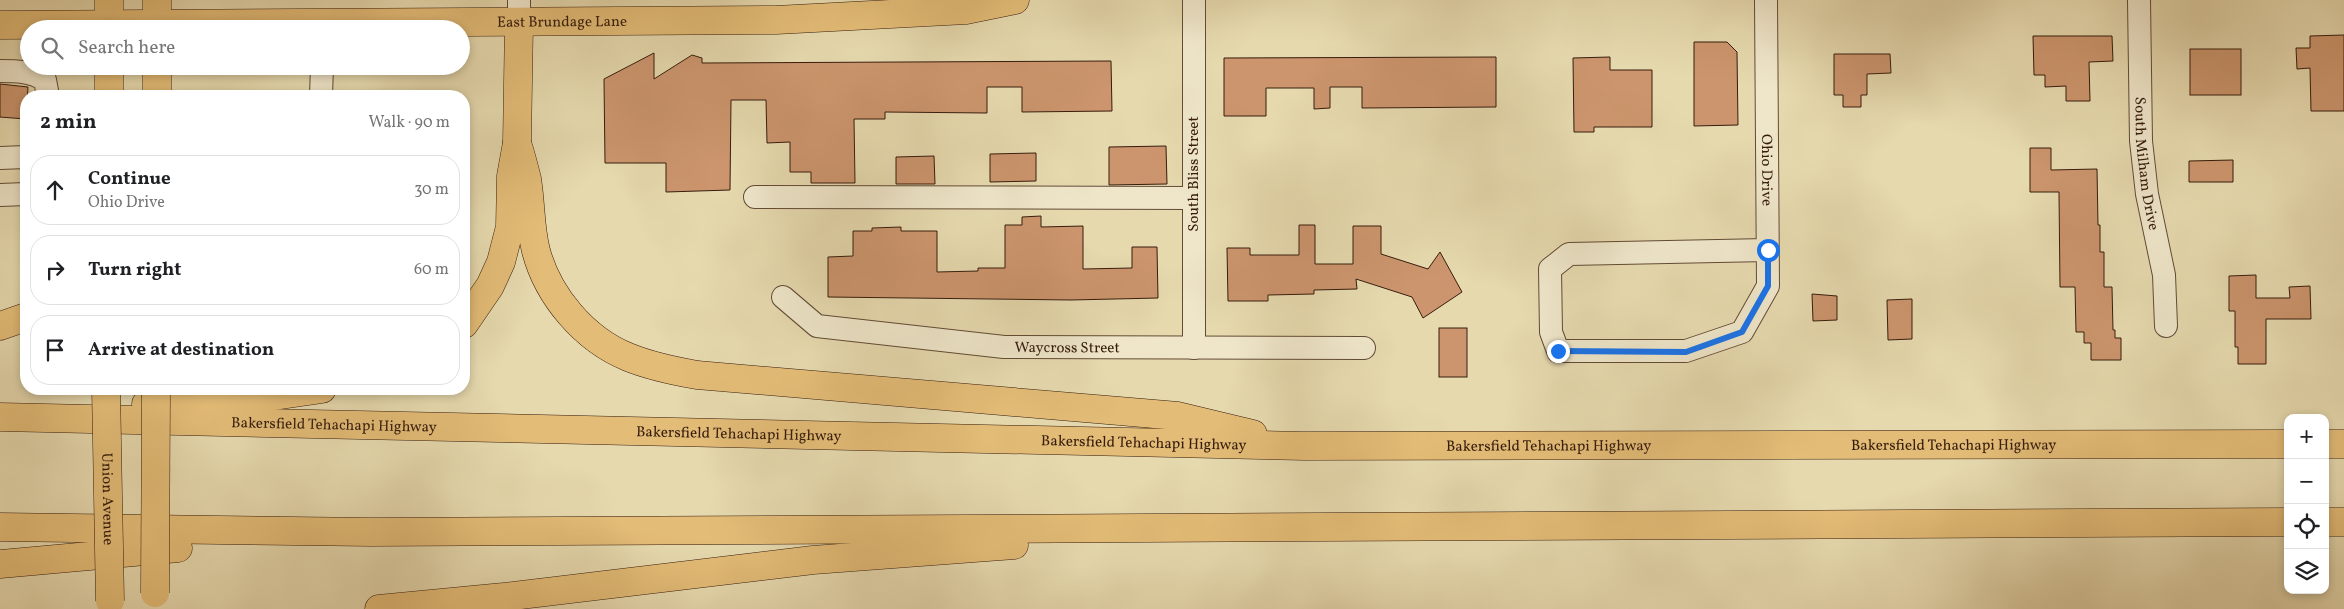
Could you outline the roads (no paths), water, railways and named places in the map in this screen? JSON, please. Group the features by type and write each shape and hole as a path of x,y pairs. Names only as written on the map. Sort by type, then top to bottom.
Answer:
{"main road":[{"name":"East Brundage Lane","path":"401,20 519,11 786,19 966,10 1015,0"},
{"path":"470,315 490,286 501,262 510,227 511,176 517,143 519,11"},
{"name":"East Brundage Lane","path":"78,20 157,18 198,20"},
{"name":"East Brundage Lane","path":"0,25 20,24"},
{"path":"109,75 109,90"},
{"path":"157,75 157,90"},
{"path":"517,143 527,180 536,250 548,281 575,320 596,338 626,356 670,370 698,375 1178,416 1304,446"},
{"path":"0,326 20,319"},
{"name":"Union Avenue","path":"106,395 110,605"},
{"path":"155,601 156,395"},
{"path":"0,412 282,395"},
{"name":"Bakersfield Tehachapi Highway","path":"0,417 1304,446 2284,444"},
{"path":"2329,444 2344,444"},
{"path":"0,527 371,532 2284,522"},
{"path":"2329,522 2344,522"},
{"path":"379,609 504,597 812,560 1266,527"},
{"path":"0,564 371,532"}],"street":[{"name":"South Bliss Street","path":"1194,0 1194,348"},
{"name":"Ohio Drive","path":"1766,0 1768,250 1768,286 1742,332 1686,352 1558,351 1551,332 1550,269 1569,254 1768,250"},
{"name":"South Milham Drive","path":"2140,0 2141,141 2148,194 2164,275 2166,326"},
{"path":"0,72 20,71"},
{"path":"37,75 45,80 47,90"},
{"path":"321,90 322,75"},
{"path":"0,158 20,157"},
{"path":"0,195 20,194"},
{"path":"755,197 1193,198"},
{"name":"Waycross Street","path":"783,297 817,326 1004,347 1364,348"}]}
